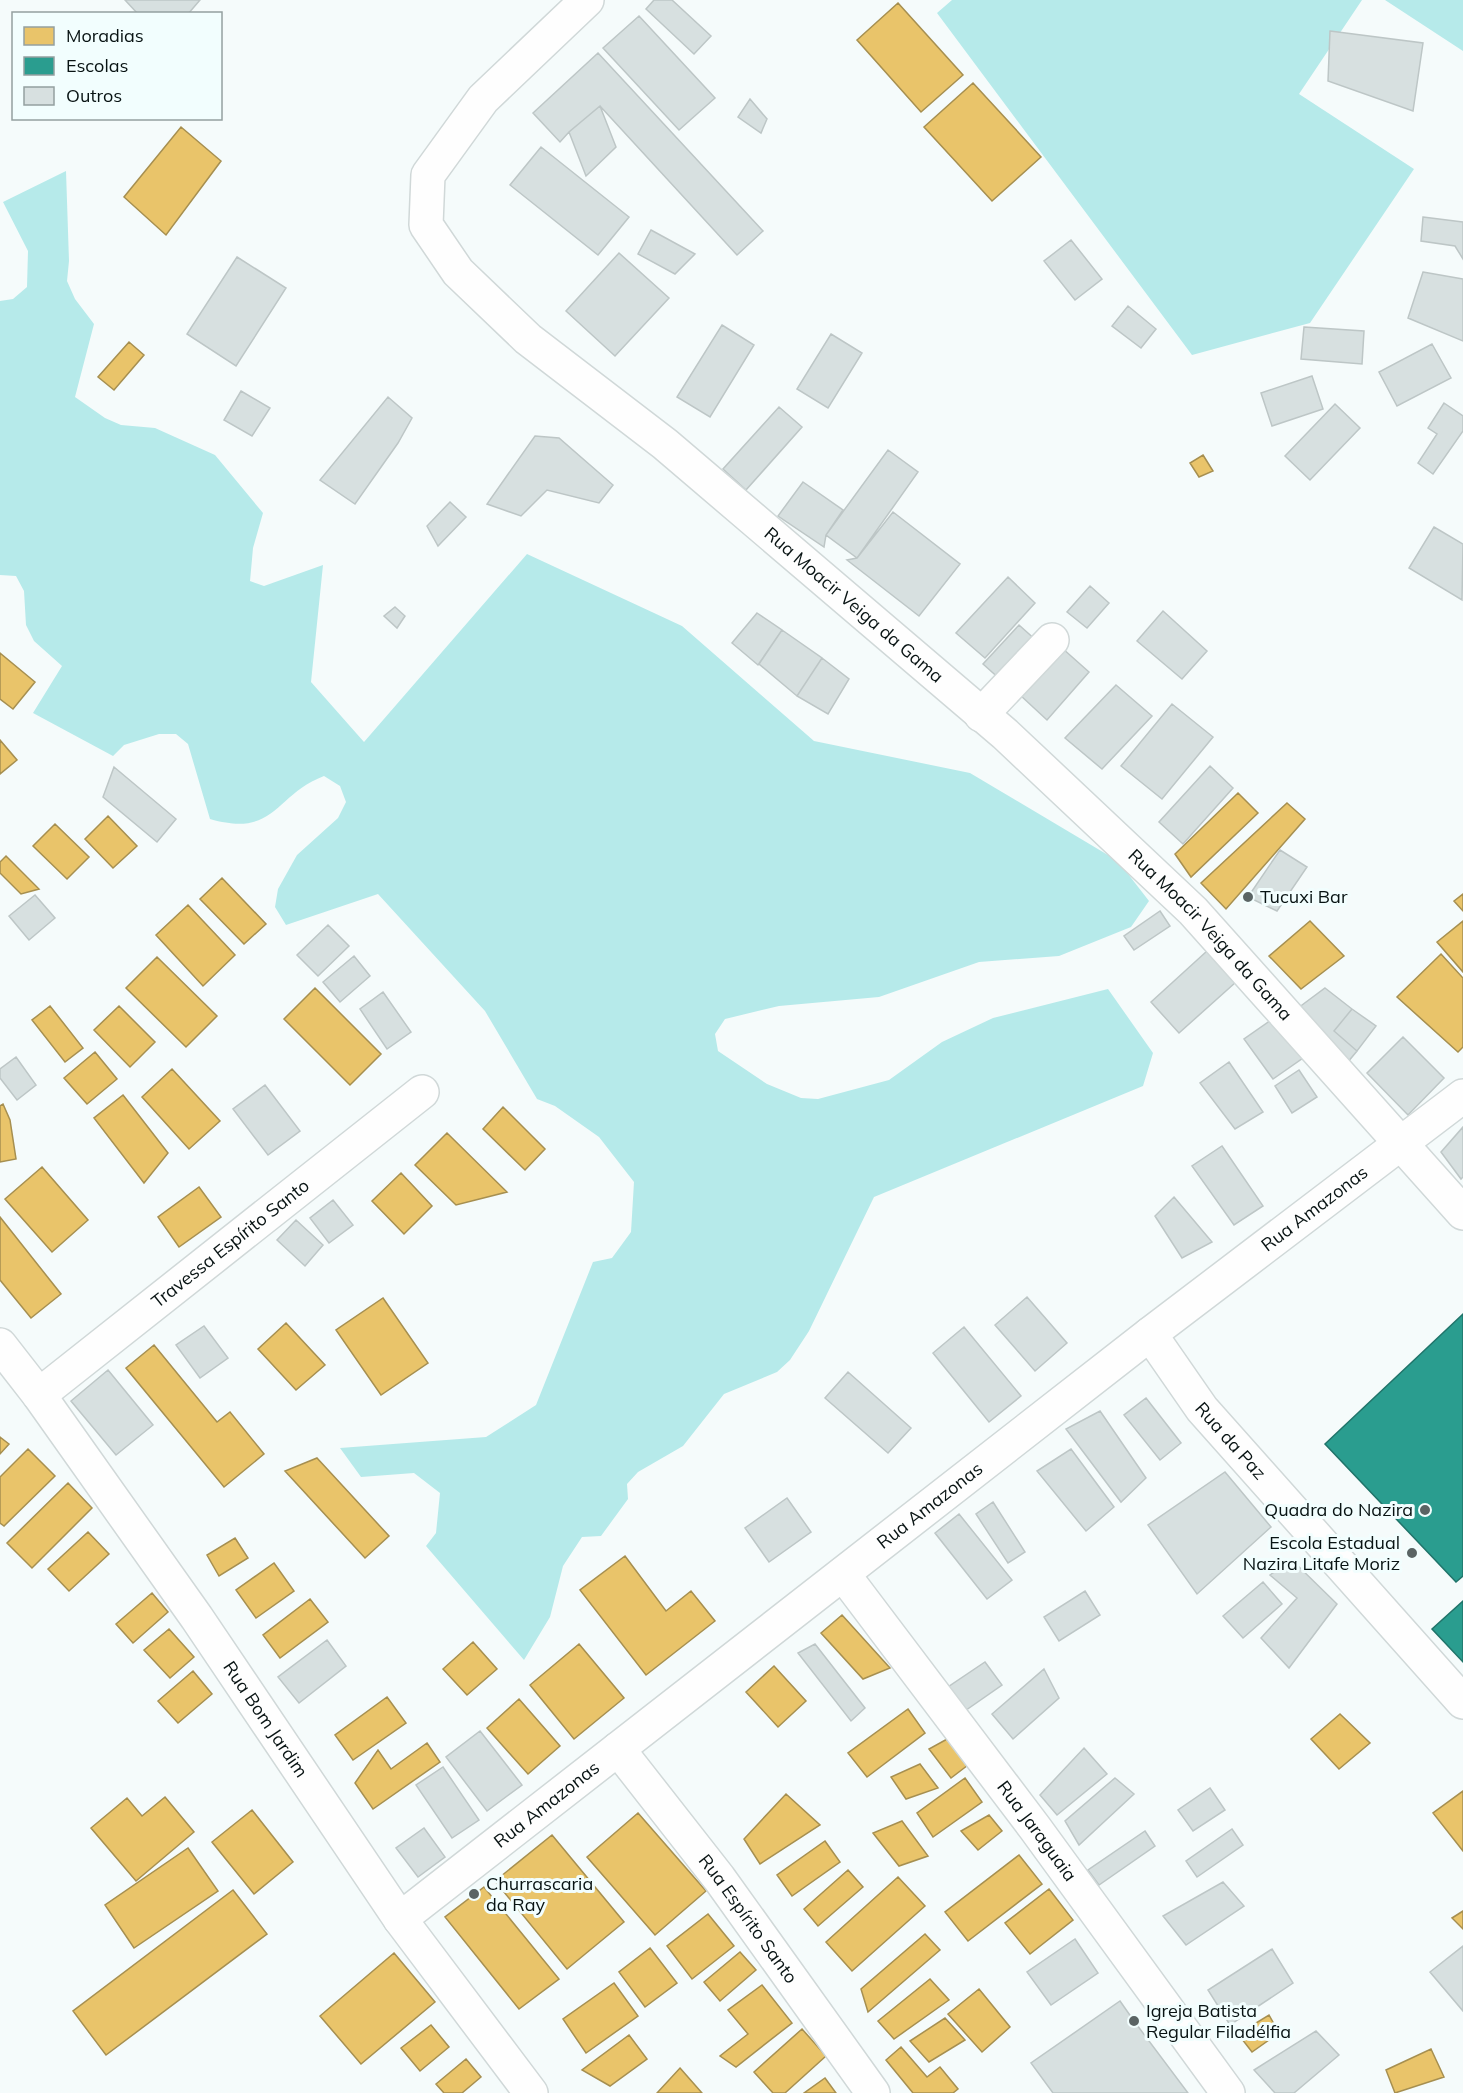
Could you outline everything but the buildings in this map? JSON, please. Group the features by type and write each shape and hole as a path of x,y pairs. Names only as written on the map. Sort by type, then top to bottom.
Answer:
{"street":[{"name":"Rua Moacir Veiga da Gama","path":"587,0 483,99 428,175 426,225 458,272 528,339 665,444 981,715 1193,911 1463,1213"},
{"path":"981,715 1052,640"},
{"name":"Travessa Espírito Santo","path":"39,1395 422,1092"},
{"name":"Rua Amazonas","path":"400,1919 1150,1334 1463,1096"},
{"name":"Rua da Paz","path":"1150,1334 1202,1409 1463,1702"},
{"name":"Rua Bom Jardim","path":"0,1345 39,1395 196,1618 400,1919 531,2093"},
{"name":"Rua Jaraguaia","path":"843,1574 1035,1828 1228,2093"},
{"name":"Rua Espírito Santo","path":"618,1749 719,1878 873,2093"}],"shaded area":[{"path":"952,0 1362,0 1299,94 1414,169 1310,323 1192,355 937,13"},
{"path":"1385,0 1463,0 1463,51"},
{"path":"66,171 69,261 67,281 75,299 94,324 75,397 105,418 121,425 155,428 215,455 263,513 253,548 250,581 264,586 323,565 311,682 364,742 527,554 682,626 814,741 970,773 1118,861 1149,901 1131,927 1059,956 979,962 879,997 779,1006 725,1019 715,1034 718,1051 767,1084 801,1098 818,1099 889,1080 942,1042 993,1018 1108,989 1153,1053 1143,1086 874,1197 809,1331 790,1360 777,1372 724,1394 683,1446 638,1472 627,1484 628,1499 601,1536 582,1537 563,1566 550,1617 524,1660 426,1546 436,1533 440,1493 414,1473 361,1477 340,1448 486,1437 536,1405 593,1262 612,1258 631,1232 634,1182 599,1137 555,1106 537,1099 485,1011 378,894 286,925 275,907 278,889 297,855 338,818 346,802 340,786 324,776 294,793 262,819 249,823 232,823 210,819 188,744 176,734 159,734 124,745 113,756 33,713 62,666 34,641 26,625 24,591 16,576 0,575 0,301 13,299 27,287 28,251 3,202"}],"place":[{"name":"Tucuxi Bar","path":"1248,897"},
{"name":"Quadra do Nazira","path":"1425,1510"},
{"name":"Escola Estadual Nazira Litafe Moriz","path":"1412,1553"},
{"name":"Churrascaria da Ray","path":"474,1894"},
{"name":"Igreja Batista Regular Filadélfia","path":"1134,2021"}]}
